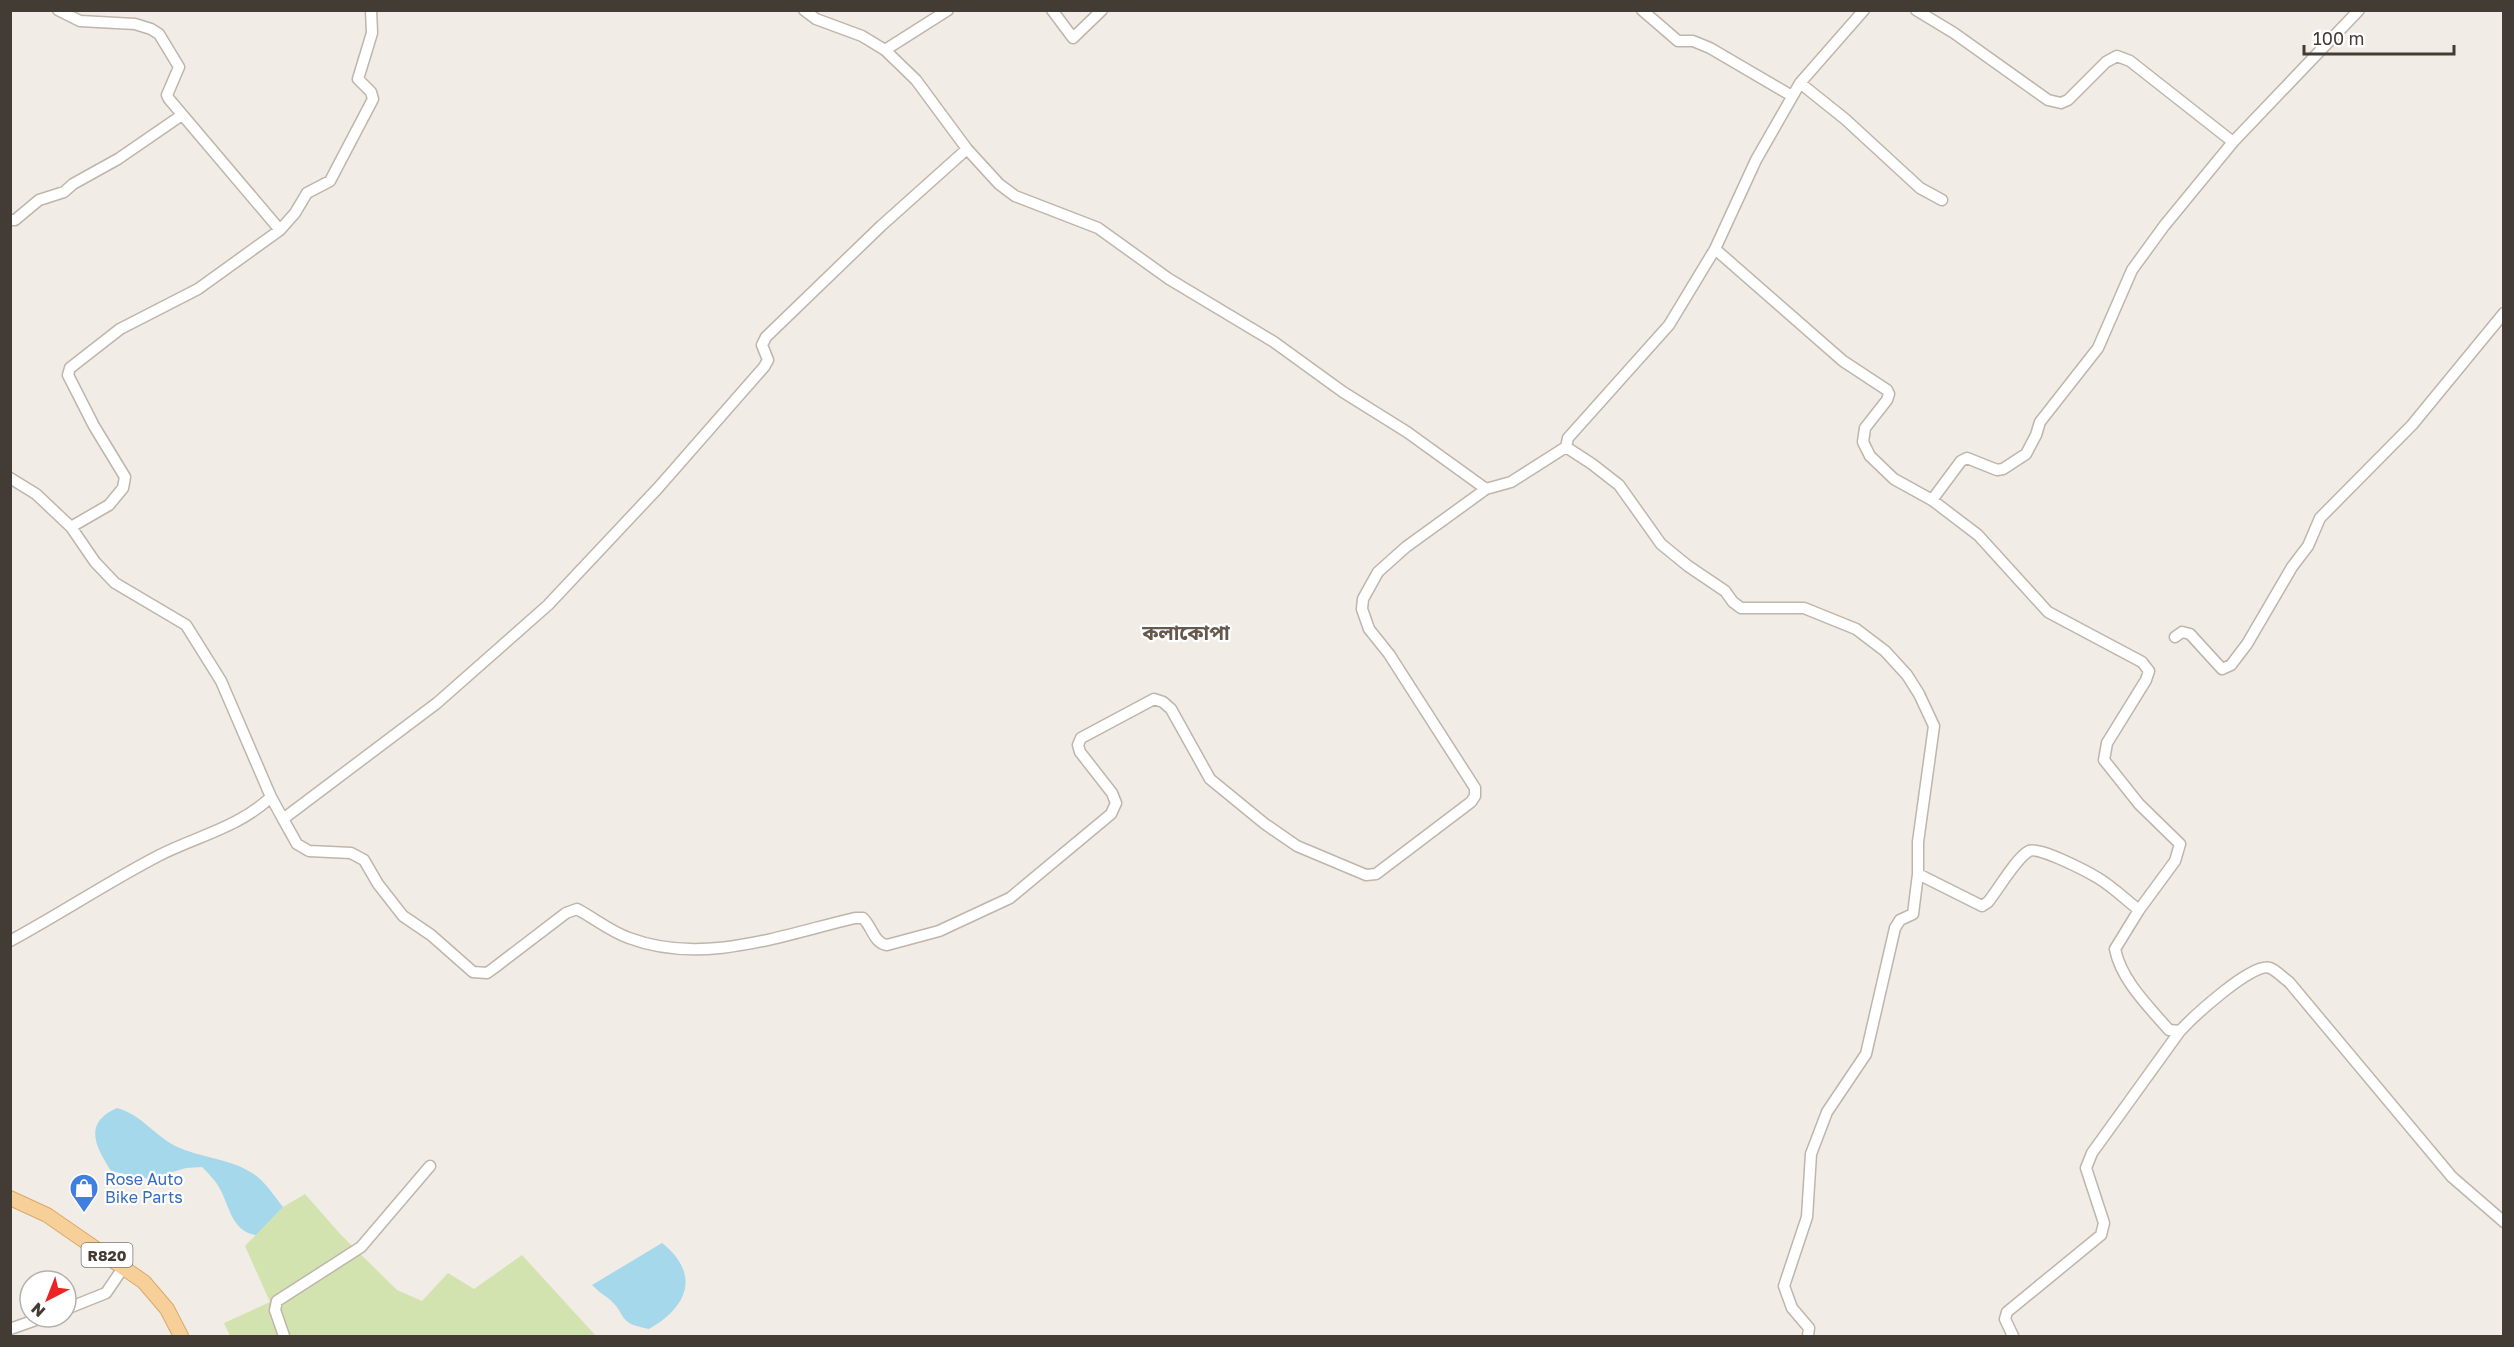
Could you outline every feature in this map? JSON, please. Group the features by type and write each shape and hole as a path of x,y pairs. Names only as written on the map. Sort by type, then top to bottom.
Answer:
{"main road":[{"name":"R820","path":"10,1197 47,1215 144,1282 167,1309 181,1336"}],"street":[{"path":"58,10 80,21 135,24 159,34 179,67 167,96 280,230"},
{"path":"71,527 109,505 123,488 125,477 73,386 68,375 70,368 120,329 198,289 280,230 295,213 307,193 330,181 373,99 371,92 358,79 372,33 371,10"},
{"path":"804,10 816,18 862,36 885,50 916,80 967,149 999,184 1015,196 1098,228 1169,279 1274,342 1342,392 1407,432 1486,489"},
{"path":"885,50 948,10"},
{"path":"1052,10 1073,38 1102,10"},
{"path":"1642,10 1678,41 1693,41 1710,48 1792,96"},
{"path":"10,478 36,494 71,527 95,562 115,583 186,626 221,681 271,797 297,844 309,851 351,853 364,860 378,884 402,916 431,935 473,972 480,974 494,968 566,913 577,909 628,938 671,950 717,950 855,918 863,918 878,940 887,945 939,931 1010,898 1111,814 1116,803 1112,793 1080,752 1078,745 1082,738 1154,699 1163,702 1171,709 1210,779 1264,824 1297,846 1366,875 1376,874 1471,802 1475,796 1475,788 1389,654 1369,628 1362,609 1363,599 1378,572 1399,553 1486,489 1511,482 1566,447 1568,438 1669,325 1715,249 1756,160 1800,83 1864,10"},
{"path":"1916,10 1954,33 2049,99 2061,104 2068,100 2106,62 2116,56 2130,61 2233,142"},
{"path":"1932,500 1961,461 1967,458 1997,470 2003,469 2026,454 2040,422 2098,348 2132,270 2164,226 2233,142 2359,10"},
{"path":"1800,83 1845,119 1920,188 1942,200"},
{"path":"10,220 15,220 46,196 64,192 73,184 118,159 182,115"},
{"path":"283,819 437,703 548,605 658,488 764,367 768,360 762,345 766,337 882,226 967,149"},
{"path":"1715,249 1830,350 1887,390 1889,394 1887,400 1865,428 1863,442 1870,456 1894,479 1932,500 1978,535 2048,612 2142,662 2149,671 2146,680 2107,743 2104,760 2139,804 2180,844 2175,861 2139,910 2115,950 2116,958 2136,991 2169,1030 2180,1031"},
{"path":"2175,637 2182,632 2190,634 2222,669 2231,665 2247,644 2292,567 2308,546 2320,518 2412,425 2504,313"},
{"path":"1566,447 1593,464 1619,485 1661,544 1725,591 1741,608 1804,608 1856,629 1886,651 1907,675 1934,726 1918,842 1918,874 1913,914 1900,920 1895,928 1866,1054 1827,1112 1811,1154 1807,1217 1784,1286 1792,1308 1809,1328 1808,1336"},
{"path":"10,941 159,856 216,833 256,811 271,797"},
{"path":"1918,874 1982,906 1988,902 2028,851 2035,850 2069,863 2099,879 2139,910"},
{"path":"2013,1336 2005,1319 2007,1312 2101,1235 2104,1223 2086,1168 2092,1153 2180,1031 2210,1000 2264,967 2270,968 2289,982 2452,1177 2504,1222"},
{"path":"284,1336 275,1310 277,1301 361,1247 430,1166"},
{"path":"78,1304 106,1293 123,1268"}],"green space":[{"path":"305,1194 342,1236 397,1290 422,1301 448,1273 474,1289 522,1255 596,1336 230,1336 224,1323 270,1302 245,1246 283,1207"}],"water":[{"path":"117,1108 132,1114 180,1148 233,1164 252,1173 265,1184 283,1207 256,1235 248,1233 236,1223 218,1186 202,1167 186,1168 149,1179 111,1171 100,1153 95,1136 99,1121"},
{"path":"662,1243 682,1266 685,1289 673,1311 662,1320 649,1329 638,1327 626,1321 614,1304 592,1285"}],"place":[{"name":"Rose Auto Bike Parts","path":"84,1214"}],"district":[{"name":"কলাকোপা","path":"1186,632"}]}
